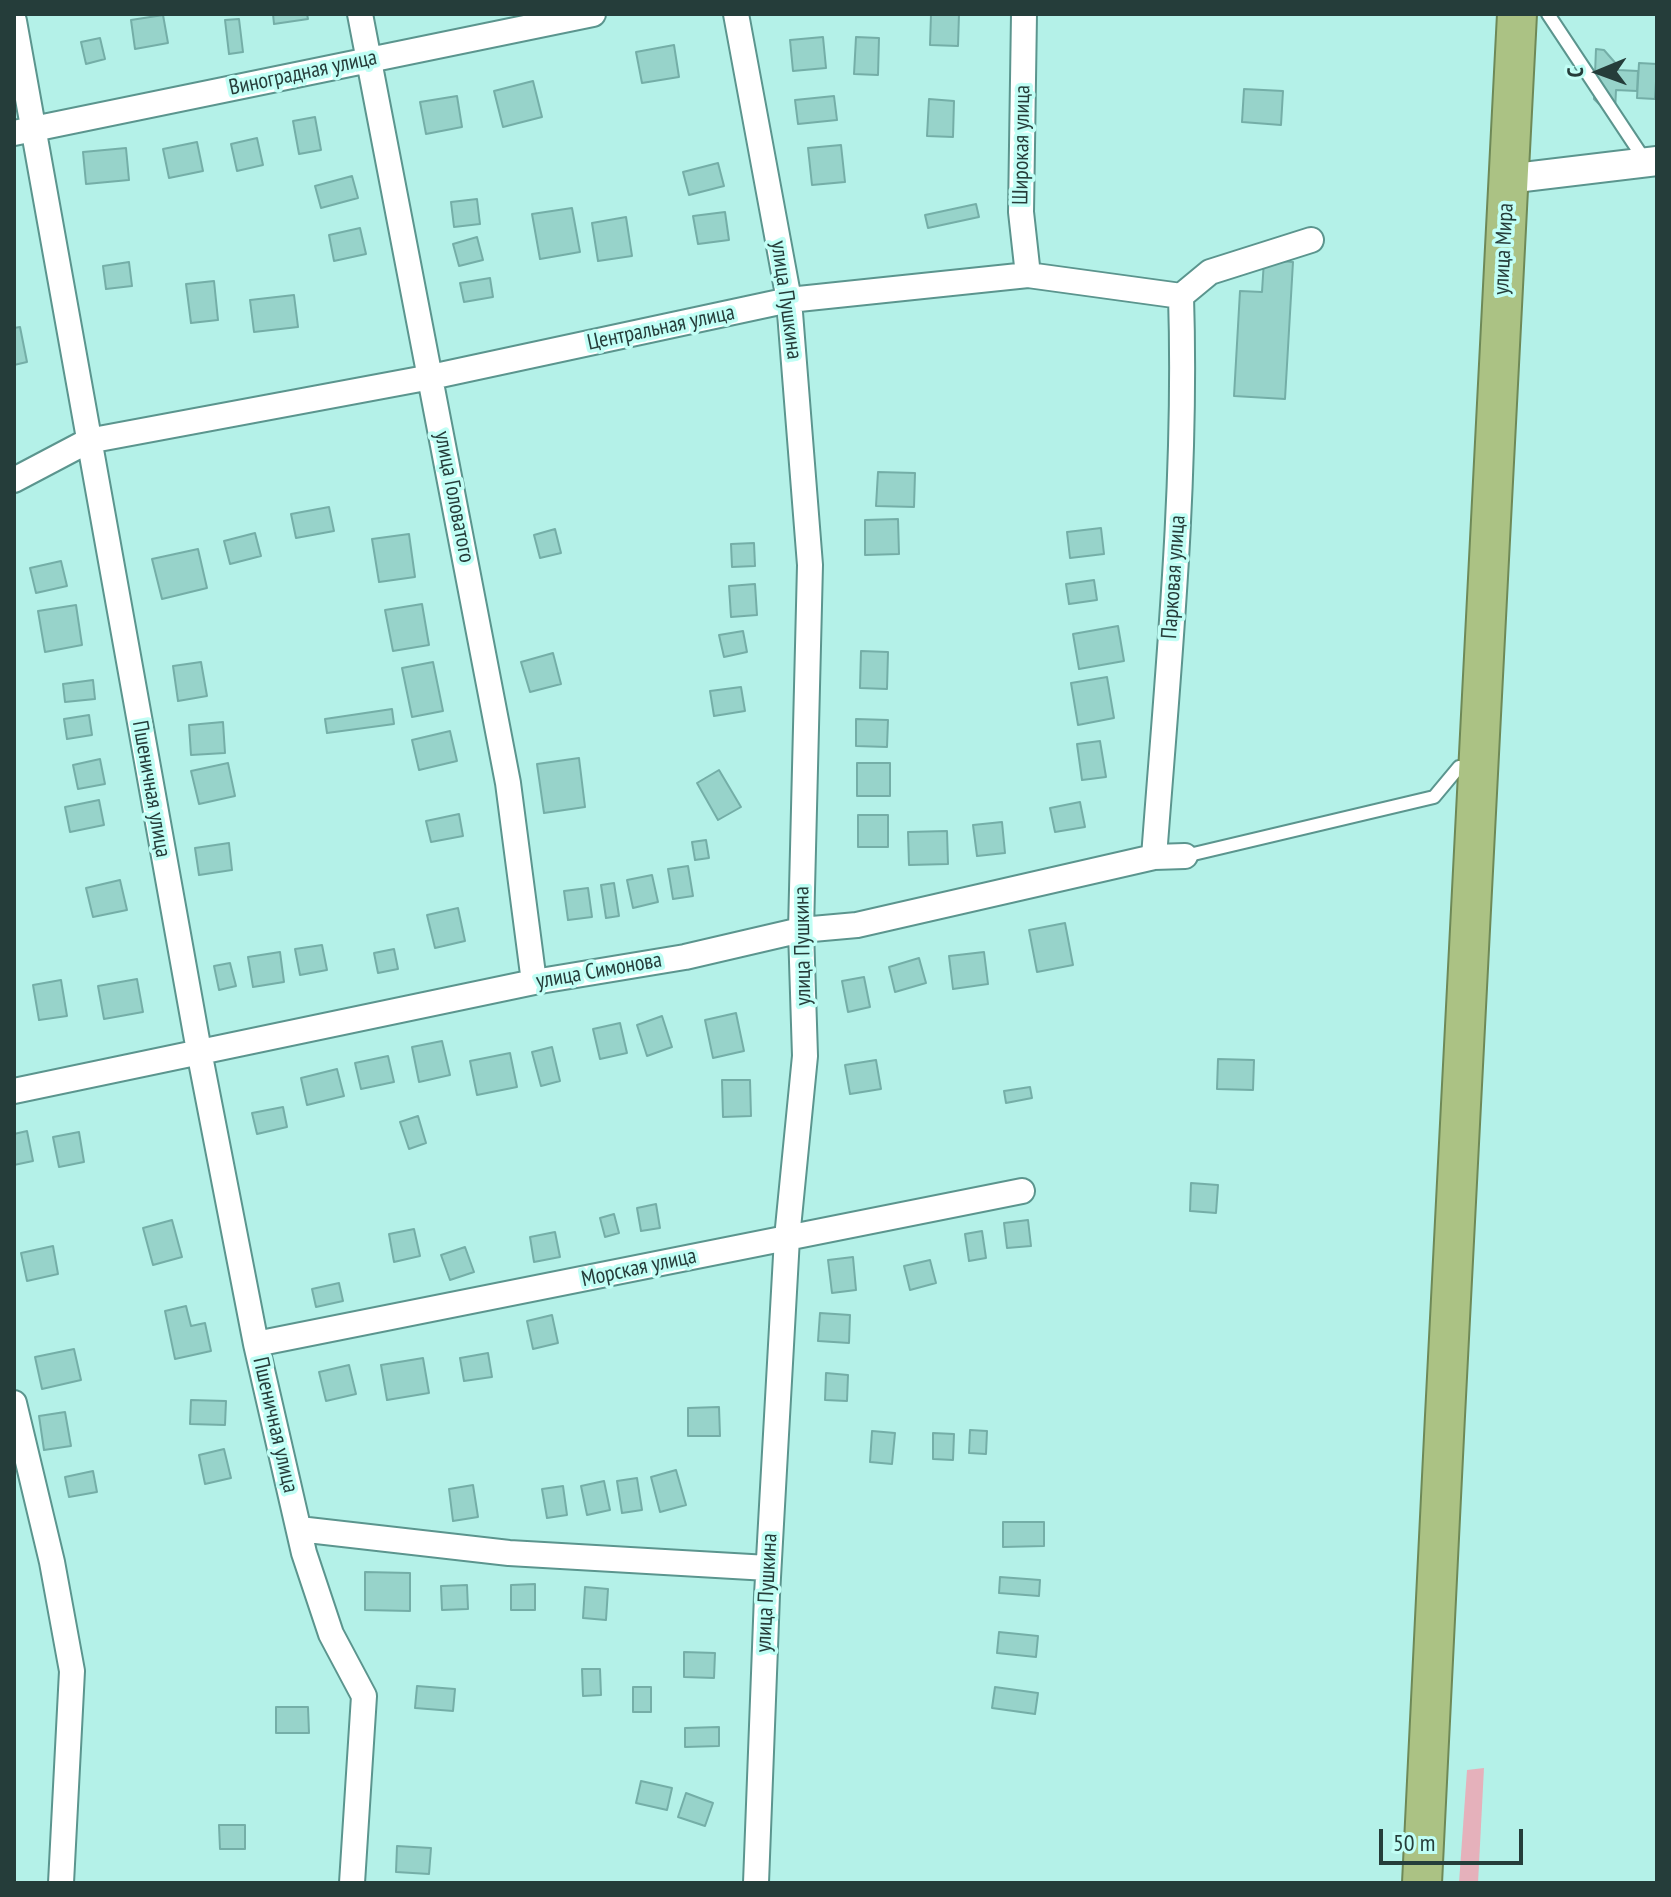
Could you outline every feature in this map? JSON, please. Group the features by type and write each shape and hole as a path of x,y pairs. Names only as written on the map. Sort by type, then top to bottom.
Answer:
{"highway":[{"name":"улица Мира","path":"1422,1883 1464,763 1493,484 1517,14"}],"street":[{"name":"улица Головатого","path":"360,14 508,783 534,982"},
{"name":"Виноградная улица","path":"24,131 593,14"},
{"name":"улица Пушкина","path":"736,14 789,300 810,565 801,930 805,1056 787,1238 768,1568 756,1883"},
{"name":"Широкая улица","path":"1024,14 1021,212 1028,275"},
{"name":"Пшеничная улица","path":"14,21 24,131 88,441 199,1051 256,1344 302,1541 331,1634 364,1696 352,1883"},
{"path":"1507,179 1652,161"},
{"path":"1181,296 1210,272 1311,240"},
{"name":"Центральная улица","path":"14,480 88,441 431,377 789,300 1028,275 1181,296"},
{"name":"Парковая улица","path":"1154,857 1177,558 1183,377 1181,296"},
{"name":"улица Симонова","path":"14,1091 534,982 685,957 801,930 857,925 1154,857 1185,856"},
{"name":"Морская улица","path":"256,1344 1022,1191"},
{"path":"14,1403 52,1562 72,1671 61,1883"},
{"path":"302,1541 768,1568"}],"lane":[{"path":"1548,14 1652,161"},
{"path":"1185,856 1434,797 1464,763"}],"shaded area":[{"path":"1484,1768 1478,1883 1459,1883 1467,1770"}],"building":[{"path":"273,14 307,14 308,19 274,24"},
{"path":"931,14 959,14 958,46 930,45"},
{"path":"163,15 168,43 135,49 131,20"},
{"path":"239,19 243,52 229,54 225,20"},
{"path":"823,37 826,68 793,71 790,40"},
{"path":"856,37 879,38 878,75 854,74"},
{"path":"100,38 105,59 86,64 81,42"},
{"path":"674,45 679,77 642,83 636,52"},
{"path":"1596,49 1604,50 1618,70 1638,71 1637,91 1616,90 1615,112 1606,111 1594,99"},
{"path":"1639,63 1657,64 1655,99 1637,98"},
{"path":"533,81 542,117 503,127 494,91"},
{"path":"1244,89 1283,91 1281,125 1242,122"},
{"path":"457,96 462,127 426,134 420,102"},
{"path":"834,96 837,120 798,124 795,100"},
{"path":"929,99 954,101 953,137 927,136"},
{"path":"315,117 321,150 299,154 293,121"},
{"path":"257,138 263,165 237,171 231,144"},
{"path":"197,142 203,171 169,178 163,149"},
{"path":"841,145 845,182 812,185 808,148"},
{"path":"126,148 129,180 86,184 83,152"},
{"path":"718,163 724,186 689,195 683,172"},
{"path":"352,176 358,198 321,208 315,186"},
{"path":"477,199 480,224 454,227 451,202"},
{"path":"976,204 979,217 928,228 925,215"},
{"path":"572,208 580,252 540,259 532,214"},
{"path":"725,212 729,240 698,244 693,216"},
{"path":"626,217 632,256 598,261 592,223"},
{"path":"360,228 366,254 334,261 329,235"},
{"path":"477,237 483,260 459,266 453,244"},
{"path":"1264,260 1293,262 1285,399 1234,396 1240,291 1262,292"},
{"path":"129,262 132,286 106,289 103,266"},
{"path":"490,278 493,297 464,302 460,283"},
{"path":"214,281 218,320 191,323 186,284"},
{"path":"294,295 298,327 254,332 250,300"},
{"path":"20,327 27,362 14,365 14,328"},
{"path":"878,472 915,473 914,507 876,506"},
{"path":"329,507 334,531 296,538 291,514"},
{"path":"898,519 899,554 865,555 865,520"},
{"path":"1101,528 1104,554 1070,558 1067,532"},
{"path":"555,529 561,553 540,558 534,535"},
{"path":"255,533 261,556 230,564 224,541"},
{"path":"409,534 415,577 379,582 372,539"},
{"path":"754,543 755,566 732,567 731,544"},
{"path":"198,549 207,588 162,599 152,559"},
{"path":"61,561 67,586 36,593 30,568"},
{"path":"1094,580 1097,600 1069,604 1066,584"},
{"path":"755,584 757,615 731,617 729,586"},
{"path":"422,604 429,645 393,651 385,610"},
{"path":"76,605 82,645 45,652 38,611"},
{"path":"1118,626 1124,661 1079,669 1073,634"},
{"path":"743,631 747,652 724,657 719,635"},
{"path":"861,651 888,652 887,689 860,688"},
{"path":"553,653 561,684 530,692 521,662"},
{"path":"201,662 207,696 178,701 173,666"},
{"path":"433,662 443,711 412,717 402,668"},
{"path":"1107,677 1114,718 1078,725 1071,683"},
{"path":"93,680 95,699 65,702 63,684"},
{"path":"741,687 745,711 714,716 710,691"},
{"path":"392,709 394,724 327,733 325,719"},
{"path":"89,715 92,735 67,739 64,719"},
{"path":"856,719 888,720 887,747 856,746"},
{"path":"223,722 225,753 191,755 189,725"},
{"path":"450,731 457,761 419,770 412,740"},
{"path":"1100,741 1106,777 1082,780 1077,744"},
{"path":"579,758 585,807 544,813 537,764"},
{"path":"100,759 105,784 78,789 73,765"},
{"path":"228,763 235,796 199,804 191,771"},
{"path":"857,763 890,763 890,796 857,796"},
{"path":"719,770 741,807 718,820 697,783"},
{"path":"99,800 104,825 70,832 65,807"},
{"path":"1080,802 1085,827 1055,832 1050,808"},
{"path":"459,814 463,836 431,842 426,821"},
{"path":"858,815 888,815 888,847 858,847"},
{"path":"1002,822 1005,853 977,856 973,825"},
{"path":"947,831 948,864 909,865 908,832"},
{"path":"706,840 709,858 695,860 692,842"},
{"path":"229,843 232,870 199,875 195,848"},
{"path":"688,866 693,896 673,899 668,869"},
{"path":"652,875 658,902 633,908 627,880"},
{"path":"120,880 127,910 93,917 86,888"},
{"path":"614,883 619,916 606,918 601,885"},
{"path":"588,888 592,917 568,920 564,891"},
{"path":"458,908 465,941 435,948 427,915"},
{"path":"1065,923 1073,965 1037,972 1029,930"},
{"path":"322,945 327,970 300,975 295,949"},
{"path":"394,949 398,969 378,973 374,953"},
{"path":"280,952 284,982 253,987 248,957"},
{"path":"984,952 988,984 953,989 949,956"},
{"path":"919,958 926,983 895,992 889,967"},
{"path":"230,963 236,986 219,990 214,966"},
{"path":"864,977 870,1007 848,1012 842,981"},
{"path":"137,979 143,1012 104,1019 98,986"},
{"path":"61,980 67,1016 39,1020 33,985"},
{"path":"736,1013 744,1051 713,1058 705,1020"},
{"path":"662,1016 672,1047 647,1056 637,1025"},
{"path":"620,1023 627,1053 600,1059 593,1029"},
{"path":"442,1041 450,1075 419,1082 412,1047"},
{"path":"552,1047 560,1081 541,1086 532,1052"},
{"path":"510,1053 517,1087 477,1095 470,1061"},
{"path":"388,1056 394,1082 361,1089 355,1063"},
{"path":"1218,1059 1254,1060 1253,1090 1217,1089"},
{"path":"876,1060 881,1089 850,1094 845,1065"},
{"path":"337,1069 344,1096 307,1105 301,1078"},
{"path":"722,1080 750,1080 751,1116 723,1117"},
{"path":"1030,1087 1032,1098 1006,1103 1004,1091"},
{"path":"283,1107 287,1127 257,1134 252,1113"},
{"path":"418,1116 426,1143 409,1149 400,1122"},
{"path":"27,1131 33,1161 14,1165 14,1134"},
{"path":"79,1132 84,1162 59,1167 53,1137"},
{"path":"1191,1183 1218,1185 1216,1213 1190,1211"},
{"path":"656,1204 660,1228 641,1231 637,1208"},
{"path":"614,1214 619,1233 605,1237 600,1218"},
{"path":"172,1220 182,1257 153,1265 143,1228"},
{"path":"1028,1220 1031,1246 1007,1248 1004,1223"},
{"path":"414,1229 420,1256 394,1262 389,1234"},
{"path":"982,1231 986,1258 969,1261 965,1234"},
{"path":"555,1232 560,1257 534,1262 530,1237"},
{"path":"53,1246 58,1274 27,1281 21,1253"},
{"path":"465,1247 474,1272 450,1280 441,1255"},
{"path":"853,1257 856,1290 832,1293 828,1260"},
{"path":"930,1260 936,1283 910,1290 904,1266"},
{"path":"339,1283 343,1301 316,1307 312,1289"},
{"path":"186,1306 191,1326 205,1323 211,1351 175,1359 165,1311"},
{"path":"820,1313 850,1315 849,1343 818,1341"},
{"path":"552,1315 558,1343 533,1349 527,1321"},
{"path":"74,1349 81,1380 42,1389 35,1357"},
{"path":"488,1353 492,1377 464,1381 460,1358"},
{"path":"423,1358 429,1393 387,1400 381,1365"},
{"path":"349,1365 356,1394 326,1401 319,1372"},
{"path":"826,1373 848,1375 847,1401 825,1400"},
{"path":"191,1400 226,1401 225,1425 190,1424"},
{"path":"719,1407 720,1436 688,1436 688,1408"},
{"path":"65,1412 71,1446 44,1450 39,1416"},
{"path":"970,1430 987,1431 986,1454 969,1453"},
{"path":"872,1431 895,1433 892,1464 870,1462"},
{"path":"933,1433 954,1434 953,1460 933,1459"},
{"path":"224,1449 231,1478 205,1484 199,1455"},
{"path":"676,1470 686,1505 660,1512 651,1477"},
{"path":"93,1471 97,1492 69,1497 65,1477"},
{"path":"637,1478 642,1510 622,1513 617,1481"},
{"path":"604,1481 610,1510 587,1515 581,1486"},
{"path":"473,1485 478,1517 453,1521 449,1489"},
{"path":"563,1486 567,1515 547,1518 542,1489"},
{"path":"1003,1522 1044,1522 1044,1546 1003,1547"},
{"path":"365,1572 410,1573 410,1611 365,1610"},
{"path":"1000,1577 1040,1580 1039,1596 999,1593"},
{"path":"535,1584 535,1610 511,1610 511,1585"},
{"path":"467,1585 468,1609 442,1610 441,1586"},
{"path":"585,1587 608,1589 606,1620 583,1618"},
{"path":"999,1632 1038,1636 1036,1657 997,1653"},
{"path":"684,1652 715,1653 714,1678 684,1677"},
{"path":"582,1669 600,1669 601,1695 583,1696"},
{"path":"417,1686 455,1689 453,1711 415,1708"},
{"path":"633,1687 651,1687 651,1712 633,1712"},
{"path":"995,1687 1038,1693 1035,1714 992,1708"},
{"path":"276,1707 308,1707 309,1733 276,1733"},
{"path":"719,1727 719,1746 685,1747 685,1728"},
{"path":"641,1781 672,1788 667,1810 636,1803"},
{"path":"686,1793 713,1803 705,1826 678,1817"},
{"path":"219,1825 245,1825 245,1849 220,1849"},
{"path":"397,1846 431,1848 429,1874 396,1872"}]}
